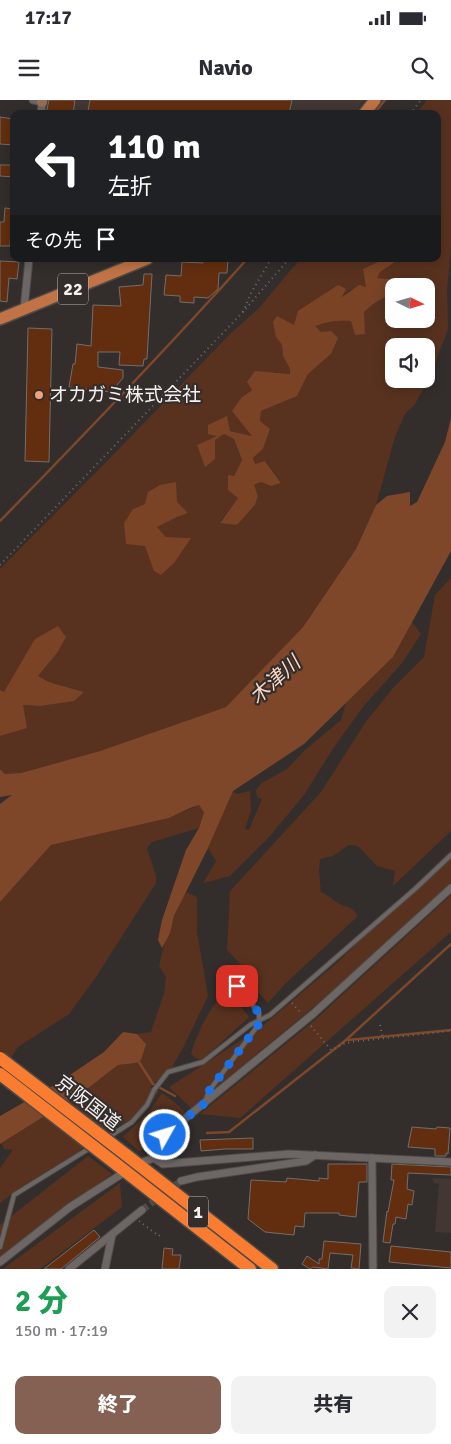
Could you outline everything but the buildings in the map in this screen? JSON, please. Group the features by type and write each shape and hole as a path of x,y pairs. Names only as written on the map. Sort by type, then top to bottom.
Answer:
{"highway":[{"name":"京阪国道","path":"0,1058 250,1269"},
{"name":"京阪国道","path":"0,1074 272,1269"}],"main road":[{"path":"367,110 375,100"},
{"name":"22","path":"0,320 139,262"}],"street":[{"path":"24,309 29,262"},
{"path":"154,1158 165,1135 313,1014 451,888"},
{"path":"0,1262 126,1163 154,1158 162,1164 274,1154 451,1162"},
{"path":"181,1181 197,1177 306,1162 316,1155"},
{"path":"372,1158 373,1269"},
{"path":"69,1269 142,1210"},
{"path":"105,1269 112,1235"}],"lane":[{"path":"0,1247 14,1195 132,1122 147,1105 154,1090 168,1072 203,1062 250,1025 270,1015 415,889 451,855"},
{"path":"205,1103 209,1091 255,1031 259,1021 259,1013 237,986 237,968"}],"path":[{"path":"413,110 421,100"},
{"path":"242,313 269,262"},
{"path":"0,565 242,313 286,262"},
{"path":"380,1025 382,1039"},
{"path":"331,1050 346,1043 451,1031"},
{"path":"138,1221 159,1236 162,1232"}],"shaded area":[{"path":"45,100 365,100 357,110 44,110"},
{"path":"427,100 451,100 451,247 447,289 448,329 435,364 435,338 385,338 385,388 424,388 415,404 405,414 395,437 376,505 356,549 303,627 226,707 100,751 21,773 5,774 0,769 0,736 27,727 22,705 40,706 84,692 49,682 38,676 57,653 4,692 0,690 0,569 229,335 259,308 297,262 378,262 363,269 367,287 350,290 294,326 277,316 276,336 282,345 283,356 290,369 290,374 274,372 242,397 253,436 230,431 227,417 218,436 197,445 215,459 215,440 224,434 234,439 242,460 233,477 228,475 238,498 220,522 237,525 255,505 258,496 253,486 261,482 271,486 281,483 266,461 255,464 253,458 263,449 270,429 260,421 261,411 297,396 308,374 331,354 321,332 314,326 338,320 351,321 385,297 385,328 435,328 435,278 376,278 380,272 395,262 441,262 441,110 419,110","holes":["145,504 188,513 157,527 166,537 190,538 149,557 133,509"]},
{"path":"378,262 395,262 380,272 377,278 385,279 385,297 364,312 365,334 355,335 351,321 333,321 315,326 321,332 331,331 338,338 331,354 308,374 297,396 261,411 260,421 270,429 263,449 253,458 255,464 265,461 281,483 271,486 261,482 254,485 258,496 255,505 237,525 220,523 238,498 228,490 228,475 234,476 242,460 234,439 224,434 215,440 215,459 205,467 197,445 217,436 208,434 208,425 227,416 230,431 252,436 232,411 242,397 252,390 247,382 255,371 290,374 290,369 283,356 282,345 276,337 273,322 277,316 294,325 298,311 338,285 346,289 342,297 359,285 366,287 363,269"},
{"path":"176,482 177,502 188,513 157,527 166,537 191,538 174,563 161,575 154,571 145,546 126,544 124,523 133,509 145,504 148,492 160,485"},
{"path":"451,578 451,831 393,886 395,871 377,866 358,846 349,845 333,856 320,859 321,892 338,903 351,908 358,916 286,983 268,1003 248,981 252,976 227,950 230,891 321,792 365,723 393,688 424,657 435,595"},
{"path":"412,622 421,634 402,663 363,707 334,747 304,795 270,836 230,876 203,883 216,861 208,848 233,791 236,794 250,791 251,811 245,829 249,830 262,799 257,797 256,790 262,783 287,769 305,750 341,720 346,703 393,657"},
{"path":"58,626 66,637 57,653 38,676 49,682 84,692 74,701 40,706 23,705 27,728 0,736 0,690 4,692 35,639"},
{"path":"199,805 204,811 199,828 152,842 147,848 156,876 156,883 96,977 69,1014 18,1047 0,1075 0,902 51,845 169,818"},
{"path":"451,850 451,884 367,963 191,1108 169,1087 263,1026 339,961"},
{"path":"186,892 197,897 197,932 208,996 183,1048 164,1081 156,1081 150,1087 159,1091 150,1105 134,1118 112,1128 105,1129 78,1152 18,1189 0,1203 0,1168 13,1150 4,1149 2,1143 83,1092 118,1065 136,1063 146,1044 137,1034 151,1032 164,993 166,977 159,966 170,928"},
{"path":"451,895 451,932 240,1118 200,1114 315,1020"},
{"path":"230,993 249,1017 202,1060 196,1058 191,1054 202,1025 219,999"},
{"path":"162,1093 185,1112 162,1130 140,1152 123,1137 149,1112"},
{"path":"88,1156 112,1174 0,1258 0,1225"},
{"path":"432,1178 451,1179 451,1233 435,1232 439,1184 434,1183"},
{"path":"120,1183 122,1207 40,1269 3,1269"}],"water":[{"name":"木津川","path":"451,418 451,551 393,657 304,744 233,791 208,848 174,916 170,933 162,948 158,940 162,920 186,850 199,828 204,812 199,805 169,818 51,845 0,902 0,804 12,795 0,797 0,769 5,774 21,773 100,751 226,707 303,627 356,549 376,505 387,496 410,492 410,506 417,502 445,442"},
{"path":"123,1032 137,1034 146,1044 141,1060 136,1063 118,1065 83,1092 0,1144 0,1116 58,1083 104,1052"}],"waterway":[{"path":"377,110 385,100"},
{"path":"0,521 125,392 244,262"},
{"path":"207,1133 229,1132 346,1040 451,944"},
{"path":"348,1040 451,1030"},
{"path":"137,1059 153,1084 175,1096"}],"tunnel":[{"path":"142,1210 181,1181"}],"place":[{"name":"オカガミ株式会社","path":"39,395"}],"route":[{"path":"165,1135 205,1103 209,1091 259,1024 259,1013 237,986"}]}
